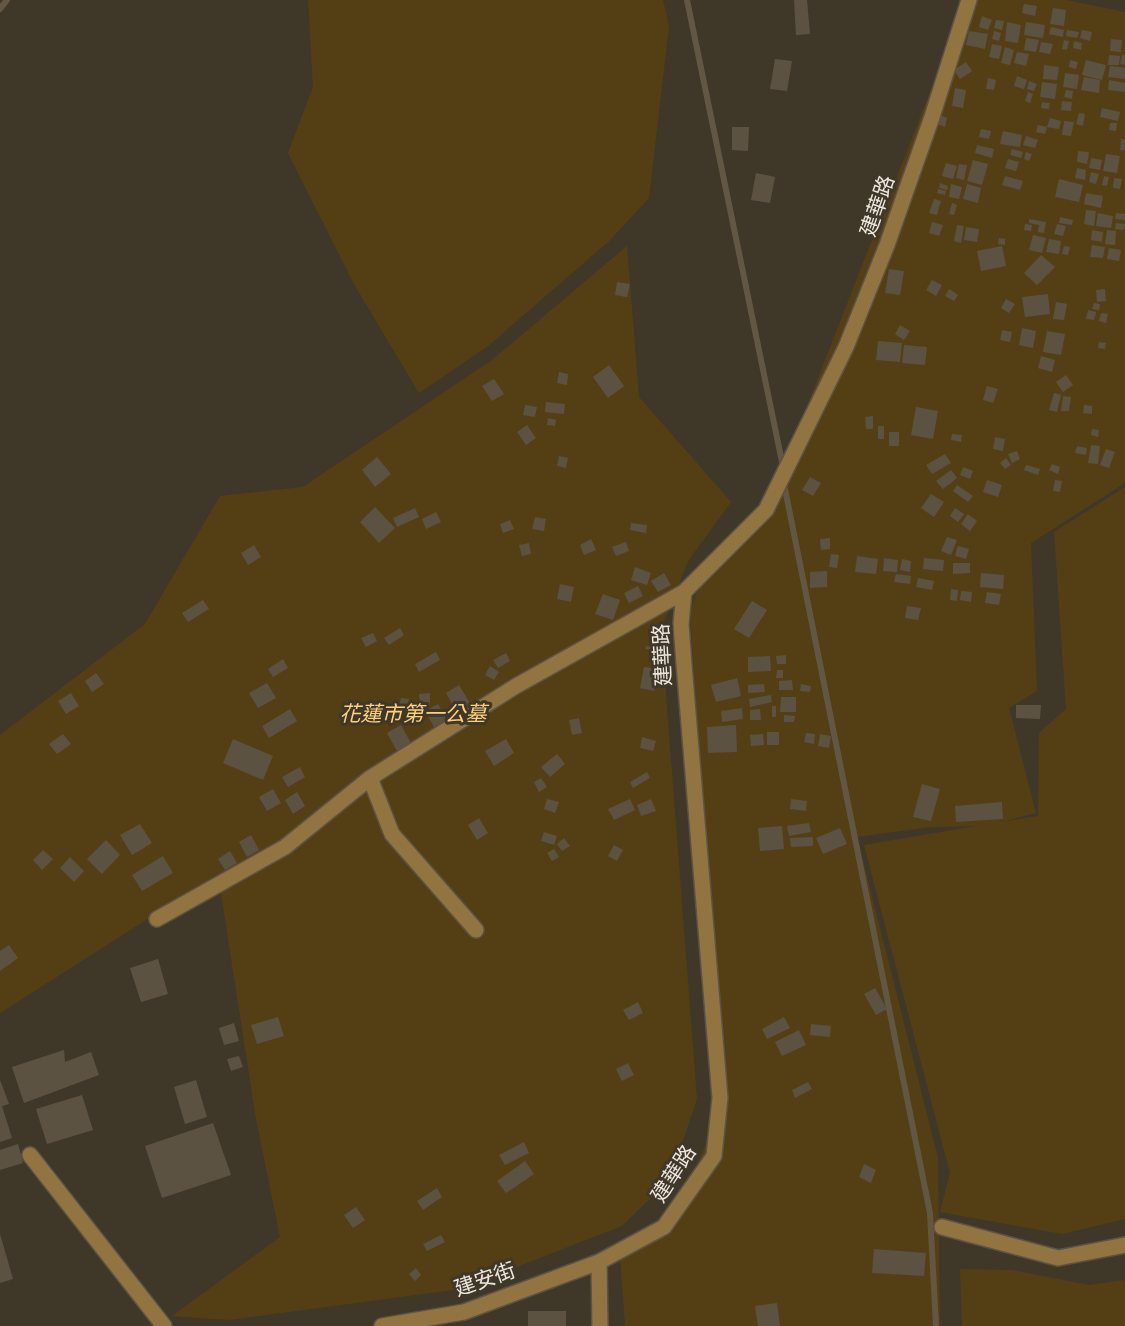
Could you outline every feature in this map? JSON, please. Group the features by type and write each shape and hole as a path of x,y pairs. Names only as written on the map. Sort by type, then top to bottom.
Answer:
{"street":[{"name":"建華路","path":"599,1262 664,1227 714,1156 720,1098 682,644 684,592 766,510 846,347 887,245 969,0"},
{"path":"157,919 285,847 370,778 516,686 684,592"},
{"path":"370,778 392,834 476,930"},
{"path":"30,1155 164,1326"},
{"path":"942,1227 1058,1258 1125,1245"},
{"path":"599,1262 600,1326"},
{"name":"建安街","path":"382,1326 464,1311 599,1262"}],"green space":[{"path":"308,0 663,0 669,26 649,198 609,241 488,346 419,393 354,284 288,153 313,87"},
{"path":"966,0 1066,0 1125,12 1125,483 1031,543 1037,691 1009,708 1036,813 1001,822 1038,816 1039,733 1066,709 1054,532 1125,487 1125,1219 1062,1234 940,1212 950,1173 864,845 976,826 930,827 857,837 938,1158 940,1326 625,1326 620,1257 685,1193 723,1104 690,612 699,586 773,493"},
{"name":"花蓮市第一公墓","path":"627,246 639,397 731,502 688,561 661,630 697,1099 670,1179 622,1226 460,1289 229,1320 172,1316 280,1237 256,1119 218,874 0,1013 0,735 145,624 220,496 303,487 492,360"},
{"path":"960,1269 1012,1270 1089,1285 1125,1280 1125,1326 962,1326"}],"building":[{"path":"794,0 807,0 810,34 796,35"},
{"path":"1024,4 1037,6 1035,16 1022,13"},
{"path":"1053,8 1066,10 1064,26 1050,24"},
{"path":"982,16 992,20 988,30 979,27"},
{"path":"996,20 1004,21 1002,30 994,28"},
{"path":"1007,22 1021,25 1018,43 1005,41"},
{"path":"1026,22 1045,25 1043,38 1024,35"},
{"path":"1051,27 1064,30 1063,37 1049,34"},
{"path":"1067,30 1079,32 1077,38 1066,36"},
{"path":"1082,30 1092,32 1090,41 1080,38"},
{"path":"969,31 988,34 985,49 966,45"},
{"path":"994,31 1001,33 999,41 992,39"},
{"path":"1026,38 1039,40 1036,52 1024,50"},
{"path":"1111,39 1122,40 1121,52 1110,51"},
{"path":"1064,40 1069,41 1067,50 1062,49"},
{"path":"1074,41 1082,43 1081,50 1073,48"},
{"path":"1041,42 1053,44 1050,54 1039,52"},
{"path":"992,44 1002,46 999,59 989,57"},
{"path":"1005,47 1014,50 1010,65 1001,63"},
{"path":"1017,52 1029,54 1026,66 1014,63"},
{"path":"1109,55 1120,56 1119,65 1108,65"},
{"path":"1122,55 1125,55 1125,65 1120,64"},
{"path":"775,59 792,61 787,91 770,89"},
{"path":"1070,60 1078,62 1076,69 1069,67"},
{"path":"1086,60 1106,65 1102,80 1082,75"},
{"path":"966,62 972,71 960,79 954,70"},
{"path":"1044,65 1059,67 1057,80 1043,79"},
{"path":"1110,66 1125,68 1125,79 1108,77"},
{"path":"1065,73 1079,75 1077,89 1063,87"},
{"path":"1017,76 1027,80 1024,89 1014,86"},
{"path":"1084,77 1100,80 1099,93 1081,90"},
{"path":"988,78 996,80 994,90 986,89"},
{"path":"1109,80 1125,83 1125,92 1108,90"},
{"path":"1029,81 1037,84 1034,91 1027,89"},
{"path":"1042,82 1057,84 1055,99 1040,97"},
{"path":"955,88 966,90 963,108 952,106"},
{"path":"1066,90 1073,91 1072,99 1064,97"},
{"path":"1028,92 1033,94 1030,103 1025,101"},
{"path":"1062,101 1072,102 1071,111 1061,110"},
{"path":"1042,102 1050,103 1049,109 1041,108"},
{"path":"1102,108 1120,112 1118,121 1100,117"},
{"path":"1079,113 1085,114 1083,126 1076,124"},
{"path":"940,115 947,118 945,127 937,124"},
{"path":"1050,118 1061,121 1059,129 1047,127"},
{"path":"1064,121 1074,122 1071,136 1062,135"},
{"path":"1110,123 1117,123 1116,131 1109,130"},
{"path":"1038,125 1047,127 1045,134 1036,132"},
{"path":"732,127 749,127 748,151 732,150"},
{"path":"981,129 991,131 989,139 979,137"},
{"path":"1003,131 1022,135 1020,147 1000,144"},
{"path":"1026,136 1038,140 1035,148 1023,145"},
{"path":"1121,139 1125,140 1125,151 1120,150"},
{"path":"977,145 994,149 992,158 975,153"},
{"path":"1012,149 1023,152 1021,158 1010,155"},
{"path":"1078,151 1089,152 1087,164 1077,162"},
{"path":"1026,152 1032,154 1029,161 1024,159"},
{"path":"1106,154 1120,156 1117,173 1103,171"},
{"path":"1091,158 1102,160 1100,170 1089,168"},
{"path":"1008,159 1019,162 1016,171 1005,168"},
{"path":"973,160 988,164 982,185 967,181"},
{"path":"946,163 957,166 953,179 942,176"},
{"path":"959,164 967,165 964,180 956,178"},
{"path":"1077,168 1086,170 1085,180 1075,178"},
{"path":"1091,172 1099,174 1096,184 1089,182"},
{"path":"756,173 775,177 770,203 751,200"},
{"path":"1005,176 1023,181 1020,190 1002,185"},
{"path":"1104,176 1109,177 1107,186 1102,185"},
{"path":"1114,178 1122,179 1120,189 1113,188"},
{"path":"1059,179 1083,185 1079,202 1055,197"},
{"path":"940,183 948,186 947,190 939,188"},
{"path":"951,184 962,187 959,199 949,197"},
{"path":"967,184 981,188 978,203 963,199"},
{"path":"938,189 946,191 945,195 937,193"},
{"path":"1086,193 1103,196 1101,208 1084,204"},
{"path":"934,199 941,201 937,215 929,213"},
{"path":"952,203 957,205 954,215 949,214"},
{"path":"1086,210 1096,211 1094,226 1084,224"},
{"path":"1098,213 1113,216 1111,228 1096,226"},
{"path":"1116,213 1125,214 1125,220 1115,219"},
{"path":"1060,217 1073,220 1072,225 1059,223"},
{"path":"1029,219 1046,222 1044,233 1038,232 1039,225 1029,223"},
{"path":"932,222 943,225 939,236 929,233"},
{"path":"1116,223 1125,224 1124,230 1115,229"},
{"path":"1025,224 1032,225 1031,231 1024,230"},
{"path":"1057,224 1066,226 1063,236 1054,234"},
{"path":"957,225 964,226 961,243 954,241"},
{"path":"966,227 979,229 977,242 964,240"},
{"path":"1092,230 1103,232 1102,242 1091,240"},
{"path":"1107,230 1116,231 1115,245 1105,244"},
{"path":"1033,235 1046,238 1042,253 1029,250"},
{"path":"999,238 1005,239 1005,245 998,244"},
{"path":"1049,239 1061,241 1059,254 1046,252"},
{"path":"1092,245 1105,247 1103,258 1090,257"},
{"path":"1002,246 1006,266 981,271 977,251"},
{"path":"1064,246 1070,247 1068,255 1062,254"},
{"path":"1109,248 1121,250 1119,261 1107,259"},
{"path":"1041,255 1055,267 1037,285 1024,273"},
{"path":"889,269 904,271 900,295 885,293"},
{"path":"932,280 942,285 936,296 926,290"},
{"path":"617,282 630,284 627,297 615,295"},
{"path":"949,289 958,295 954,301 945,296"},
{"path":"1105,289 1106,301 1097,302 1096,290"},
{"path":"1048,294 1050,314 1025,317 1022,297"},
{"path":"1006,299 1015,304 1009,313 1001,308"},
{"path":"1056,302 1067,304 1064,320 1053,319"},
{"path":"1094,303 1100,304 1099,310 1092,309"},
{"path":"1088,310 1096,312 1094,320 1086,319"},
{"path":"1101,313 1108,314 1106,323 1099,321"},
{"path":"900,325 910,331 904,340 895,334"},
{"path":"1022,328 1036,331 1033,348 1019,345"},
{"path":"1002,330 1012,332 1010,342 1000,340"},
{"path":"1047,331 1065,334 1061,355 1043,352"},
{"path":"878,341 902,343 900,362 876,360"},
{"path":"1099,342 1106,343 1105,349 1098,348"},
{"path":"904,345 927,347 925,365 902,363"},
{"path":"1041,356 1055,360 1052,372 1038,368"},
{"path":"609,365 624,386 608,398 593,377"},
{"path":"559,372 568,374 567,385 557,383"},
{"path":"1066,375 1073,385 1063,392 1056,382"},
{"path":"494,379 504,394 492,401 482,386"},
{"path":"987,386 998,389 993,403 983,400"},
{"path":"1054,393 1061,395 1057,412 1049,410"},
{"path":"1063,396 1071,397 1069,411 1061,411"},
{"path":"546,402 565,404 564,414 545,412"},
{"path":"525,405 537,407 535,417 523,415"},
{"path":"1084,405 1092,406 1092,414 1083,413"},
{"path":"916,407 938,411 933,439 911,435"},
{"path":"873,416 873,429 866,429 865,417"},
{"path":"548,418 556,420 555,426 547,425"},
{"path":"527,425 536,438 526,445 517,432"},
{"path":"878,426 884,426 884,439 878,439"},
{"path":"1092,429 1099,430 1098,437 1091,435"},
{"path":"889,432 899,432 899,446 889,446"},
{"path":"952,434 962,435 961,442 951,440"},
{"path":"995,437 1005,439 1003,451 993,449"},
{"path":"1091,445 1100,446 1098,464 1088,463"},
{"path":"1077,446 1087,448 1086,455 1075,453"},
{"path":"1106,449 1115,452 1109,468 1100,465"},
{"path":"1017,451 1020,459 1012,463 1008,454"},
{"path":"945,454 951,463 932,474 926,465"},
{"path":"559,456 568,458 566,468 557,466"},
{"path":"377,457 391,474 375,487 362,470"},
{"path":"1006,458 1011,465 1005,469 1000,463"},
{"path":"1052,464 1060,467 1058,474 1049,470"},
{"path":"1026,465 1040,469 1038,475 1024,470"},
{"path":"963,467 973,471 970,479 960,475"},
{"path":"951,470 957,478 943,489 936,481"},
{"path":"810,477 821,483 813,496 802,490"},
{"path":"987,480 1002,485 998,497 983,492"},
{"path":"1055,480 1062,481 1060,492 1053,491"},
{"path":"957,485 973,496 968,502 953,491"},
{"path":"931,494 944,502 934,517 921,508"},
{"path":"375,507 395,528 379,543 360,522"},
{"path":"415,508 419,517 397,527 393,518"},
{"path":"955,508 964,514 958,522 950,516"},
{"path":"436,512 441,522 426,529 422,519"},
{"path":"968,514 977,521 970,531 961,524"},
{"path":"535,517 546,519 544,531 532,529"},
{"path":"510,520 514,529 503,533 500,524"},
{"path":"631,523 647,525 646,533 630,530"},
{"path":"947,537 957,540 951,555 941,551"},
{"path":"830,538 830,549 821,550 820,539"},
{"path":"591,539 596,550 584,555 580,545"},
{"path":"626,542 629,551 616,556 612,547"},
{"path":"529,543 531,554 522,556 519,545"},
{"path":"254,545 261,557 248,565 241,553"},
{"path":"958,546 969,549 966,559 955,556"},
{"path":"831,554 839,555 837,568 829,567"},
{"path":"857,556 878,559 876,574 855,572"},
{"path":"884,558 898,560 897,572 883,571"},
{"path":"924,558 944,560 943,571 923,569"},
{"path":"902,559 911,561 910,572 900,570"},
{"path":"953,563 970,563 970,573 953,574"},
{"path":"635,567 651,573 647,585 631,580"},
{"path":"827,571 827,587 810,588 810,572"},
{"path":"664,573 671,585 658,592 651,581"},
{"path":"981,573 1004,575 1003,589 980,587"},
{"path":"896,574 911,576 910,584 894,582"},
{"path":"918,578 934,581 932,590 916,587"},
{"path":"560,584 574,587 571,602 557,599"},
{"path":"638,586 643,596 629,603 624,593"},
{"path":"951,589 958,590 957,601 950,600"},
{"path":"961,591 972,592 971,602 960,600"},
{"path":"987,592 1001,594 999,605 985,603"},
{"path":"603,594 620,600 613,620 595,614"},
{"path":"203,600 209,609 188,622 182,613"},
{"path":"752,601 767,610 749,638 734,629"},
{"path":"907,606 921,608 918,620 905,618"},
{"path":"400,628 404,635 389,645 384,638"},
{"path":"373,633 377,641 366,647 361,638"},
{"path":"646,646 657,648 656,651 645,649"},
{"path":"436,652 440,660 419,672 415,664"},
{"path":"506,653 510,661 498,668 493,660"},
{"path":"786,655 786,664 777,664 776,656"},
{"path":"770,656 771,671 748,672 748,657"},
{"path":"283,659 288,668 273,677 268,669"},
{"path":"490,666 499,672 494,680 485,675"},
{"path":"644,667 658,669 654,691 640,688"},
{"path":"777,670 783,670 783,678 776,678"},
{"path":"96,673 104,684 92,692 85,681"},
{"path":"737,678 741,696 716,702 711,685"},
{"path":"792,680 793,690 779,690 779,681"},
{"path":"267,683 276,698 258,708 249,693"},
{"path":"764,684 765,692 748,693 748,685"},
{"path":"801,684 811,686 810,692 800,691"},
{"path":"459,685 471,705 457,713 446,693"},
{"path":"71,693 79,706 66,714 58,701"},
{"path":"430,693 430,706 420,706 419,694"},
{"path":"771,695 772,702 750,707 749,699"},
{"path":"781,697 796,697 796,712 780,712"},
{"path":"401,698 409,699 408,709 399,707"},
{"path":"438,704 447,720 434,727 425,711"},
{"path":"1016,705 1041,705 1040,719 1016,718"},
{"path":"772,706 776,706 776,717 772,717"},
{"path":"742,708 743,719 722,722 721,711"},
{"path":"290,709 297,721 269,738 262,726"},
{"path":"760,709 761,720 750,720 750,710"},
{"path":"784,715 795,716 794,722 784,722"},
{"path":"579,718 582,733 572,735 569,720"},
{"path":"401,725 411,743 397,751 387,733"},
{"path":"736,725 737,752 708,753 707,727"},
{"path":"767,732 779,732 779,745 767,745"},
{"path":"806,733 815,734 814,744 804,742"},
{"path":"63,734 71,744 57,754 49,744"},
{"path":"763,734 764,745 751,746 750,735"},
{"path":"820,734 831,736 829,748 818,746"},
{"path":"642,737 656,741 653,751 640,748"},
{"path":"233,739 273,756 263,780 223,763"},
{"path":"506,739 514,753 494,766 485,751"},
{"path":"557,754 565,764 550,777 541,767"},
{"path":"300,767 305,777 288,787 282,777"},
{"path":"647,772 650,778 633,788 630,782"},
{"path":"541,778 547,787 539,792 534,782"},
{"path":"922,784 940,789 931,821 913,817"},
{"path":"273,789 281,803 267,811 259,797"},
{"path":"297,792 305,806 293,814 285,800"},
{"path":"547,799 559,802 555,813 544,809"},
{"path":"630,799 635,810 614,820 608,809"},
{"path":"651,799 656,811 641,816 637,805"},
{"path":"791,799 807,801 806,811 790,809"},
{"path":"1002,802 1003,819 956,822 955,806"},
{"path":"479,818 488,833 477,840 468,825"},
{"path":"809,823 811,832 789,836 787,826"},
{"path":"140,824 152,843 132,855 120,835"},
{"path":"782,826 784,849 760,851 758,828"},
{"path":"840,828 847,844 823,854 816,838"},
{"path":"544,832 557,836 554,845 541,841"},
{"path":"251,835 259,850 247,857 239,842"},
{"path":"813,837 813,846 791,847 790,838"},
{"path":"564,838 570,846 562,851 557,844"},
{"path":"106,840 120,855 102,874 87,859"},
{"path":"614,845 623,850 617,861 608,856"},
{"path":"554,849 559,857 552,861 547,853"},
{"path":"43,850 53,859 42,870 33,860"},
{"path":"230,851 237,863 225,870 218,859"},
{"path":"163,856 173,873 142,891 132,875"},
{"path":"70,857 84,871 74,882 60,868"},
{"path":"9,945 18,958 0,971 0,951"},
{"path":"158,959 168,994 141,1002 130,968"},
{"path":"875,988 887,1009 876,1015 864,994"},
{"path":"638,1002 643,1013 629,1020 623,1010"},
{"path":"278,1017 284,1036 257,1044 251,1025"},
{"path":"784,1017 790,1028 767,1039 762,1029"},
{"path":"234,1023 239,1041 224,1045 219,1028"},
{"path":"811,1024 831,1026 830,1037 810,1035"},
{"path":"799,1030 806,1045 782,1056 775,1042"},
{"path":"64,1050 65,1062 91,1052 99,1075 24,1103 12,1067"},
{"path":"239,1056 243,1067 231,1071 227,1059"},
{"path":"628,1063 634,1075 622,1081 616,1069"},
{"path":"0,1080 9,1104 2,1106 12,1138 0,1142"},
{"path":"196,1080 207,1117 185,1124 174,1087"},
{"path":"808,1082 812,1089 795,1098 792,1090"},
{"path":"82,1095 93,1130 47,1144 36,1109"},
{"path":"213,1123 231,1175 162,1198 145,1146"},
{"path":"524,1142 529,1153 505,1165 499,1155"},
{"path":"18,1144 23,1163 0,1170 0,1150"},
{"path":"525,1161 534,1174 506,1193 497,1181"},
{"path":"864,1164 876,1170 871,1183 859,1177"},
{"path":"437,1188 442,1197 423,1210 417,1201"},
{"path":"356,1207 365,1220 353,1228 344,1215"},
{"path":"0,1234 13,1279 0,1283"},
{"path":"441,1235 445,1242 427,1251 423,1244"},
{"path":"874,1249 926,1253 924,1276 872,1273"},
{"path":"416,1268 421,1275 415,1281 409,1274"},
{"path":"777,1303 780,1326 758,1326 755,1306"},
{"path":"528,1311 566,1311 566,1326 528,1326"}],"waterway":[{"path":"0,9 7,0"},
{"path":"687,0 782,462"},
{"path":"784,484 930,1213 936,1326"}]}
